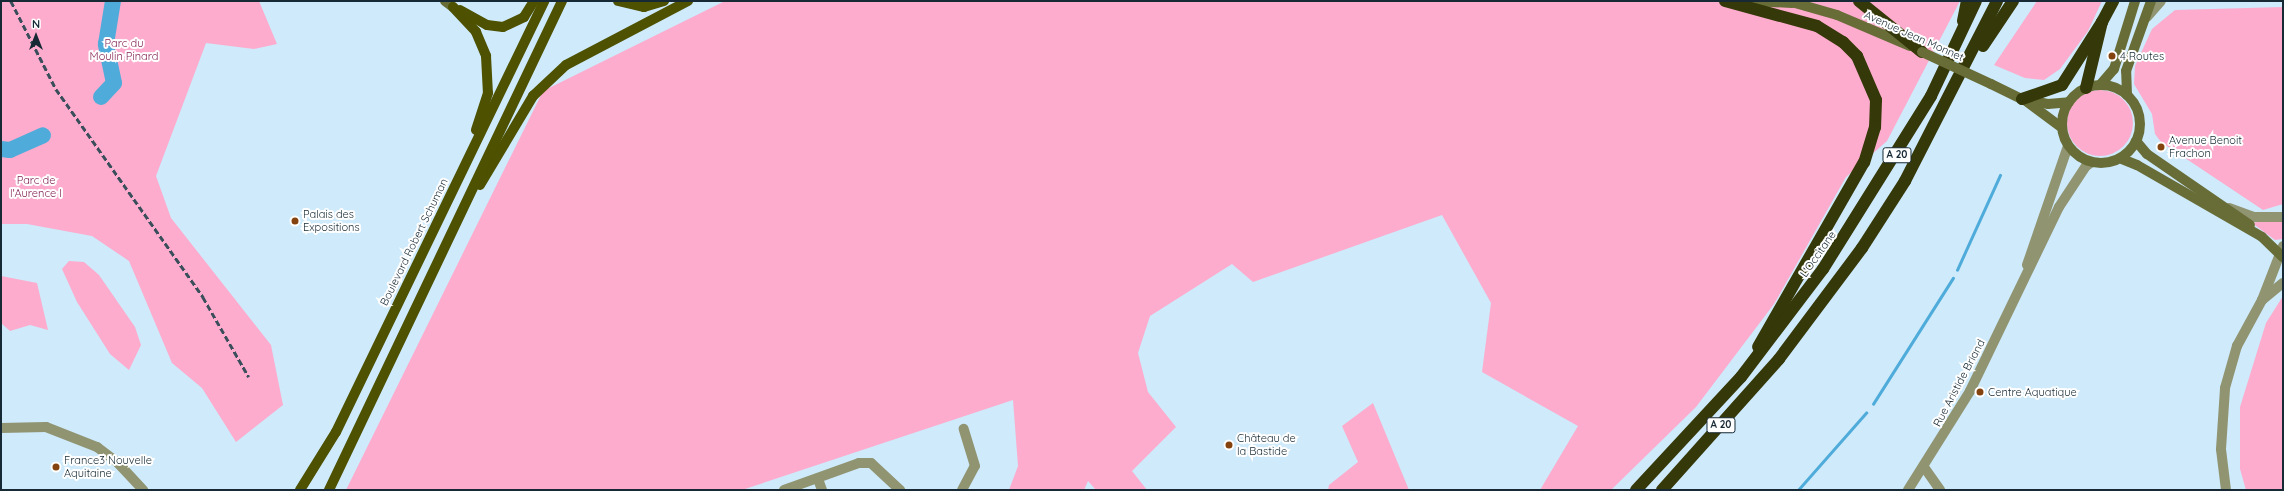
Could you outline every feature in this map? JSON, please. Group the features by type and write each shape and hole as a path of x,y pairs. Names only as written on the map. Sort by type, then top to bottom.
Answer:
{"highway":[{"path":"1725,1 1816,26 1843,42 1857,56 1876,100 1875,127 1864,162 1741,377"},
{"path":"1859,1 1922,52"},
{"path":"1961,36 1967,1"},
{"name":"L'Occitane","path":"1636,490 1741,377 1790,316 1858,218 1931,96 1961,36 1976,1"},
{"name":"A 20","path":"1662,490 1823,304 1905,181 1958,83 1997,1"},
{"path":"1958,83 2013,1"},
{"path":"2006,13 2017,1"},
{"path":"2022,98 2062,85 2102,22 2113,1"},
{"path":"2086,88 2102,22"}],"main road":[{"path":"449,4 487,25 503,27 524,17 534,1"},
{"name":"Boulevard Robert Schuman","path":"300,490 336,432 544,1"},
{"path":"330,490 562,1"},
{"path":"618,1 644,7 664,1"},
{"path":"449,237 533,96 566,65 688,1"},
{"name":"Avenue Jean Monnet","path":"1752,1 1790,2 1837,15 2022,98 2048,104 2069,102"},
{"path":"2100,85 2114,69 2135,1"},
{"path":"2127,95 2126,71 2151,1"},
{"path":"449,4 476,32 489,75 488,93 460,173"},
{"path":"2122,159 2136,142 2137,112 2127,95 2114,87 2100,85 2086,88 2069,102 2061,127 2068,146 2092,162 2122,159 2138,165 2262,237"},
{"name":"Avenue Jean Monnet","path":"2022,98 2061,127"},
{"path":"2136,142 2147,154 2226,207 2281,251"}],"street":[{"path":"2143,22 2161,1"},
{"name":"Rue Aristide Briand","path":"2023,282 2032,246 2068,146"},
{"name":"Rue Aristide Briand","path":"1908,490 1924,467 1970,391 2059,207 2086,166 2092,162"},
{"path":"2226,207 2254,217 2283,217"},
{"path":"2226,490 2221,442 2225,388 2237,346 2262,300 2281,251"},
{"path":"2262,300 2283,283"},
{"path":"1,428 46,427 97,447 118,463 143,490"},
{"path":"962,490 974,466 964,429"},
{"path":"784,490 818,479 858,463 871,463 900,490"},
{"path":"1924,467 1940,490"},
{"path":"818,479 822,490"}],"green space":[{"path":"1,1 259,1 277,44 254,49 206,43 156,176 171,218 271,345 283,405 236,442 202,388 172,363 129,261 92,236 27,224 1,224"},
{"path":"725,1 1960,1 1887,141 1846,177 1774,304 1696,407 1611,490 1540,490 1578,426 1482,372 1491,303 1442,215 1253,282 1232,264 1150,316 1138,353 1148,392 1176,427 1132,471 1147,490 1096,490 1088,481 1084,490 1009,490 1018,466 1013,400 742,490 346,490 543,91"},
{"path":"2037,1 2102,1 2088,31 2060,69 2044,80 2025,78 1994,65"},
{"path":"2283,7 2283,204 2263,210 2161,142 2155,134 2152,114 2134,84 2135,66 2152,29 2175,10"},
{"path":"2100,90 2113,92 2128,105 2131,110 2133,123 2131,136 2118,151 2113,154 2100,156 2087,154 2072,141 2069,136 2067,123 2069,110 2082,95 2087,92"},
{"path":"2274,219 2283,220 2283,239 2275,240 2252,223"},
{"path":"69,261 84,262 99,275 135,327 141,345 129,370 110,354 77,302 62,269"},
{"path":"1,276 37,283 48,330 30,325 10,331 1,323"},
{"path":"2283,296 2283,490 2246,490 2240,469 2240,407 2266,323"},
{"path":"1373,403 1409,490 1328,490 1329,485 1358,462 1342,426"}],"waterway":[{"path":"101,97 114,83 106,44 113,1"},
{"path":"1,149 10,150 43,135"},
{"path":"1957,270 2000,175"},
{"path":"1873,404 1953,278"},
{"path":"1798,490 1866,413"}],"railway":[{"path":"11,1 56,89 203,297 249,377"}],"place":[{"name":"4 Routes","path":"2112,56"},
{"name":"Avenue Benoit Frachon","path":"2161,147"},
{"name":"Palais des Expositions","path":"295,221"},
{"name":"Centre Aquatique","path":"1980,392"},
{"name":"Château de la Bastide","path":"1229,445"},
{"name":"France3 Nouvelle Aquitaine","path":"56,467"}],"park label":[{"name":"Parc du Moulin Pinard","path":"124,50"},
{"name":"Parc de l'Aurence I","path":"36,187"}]}
